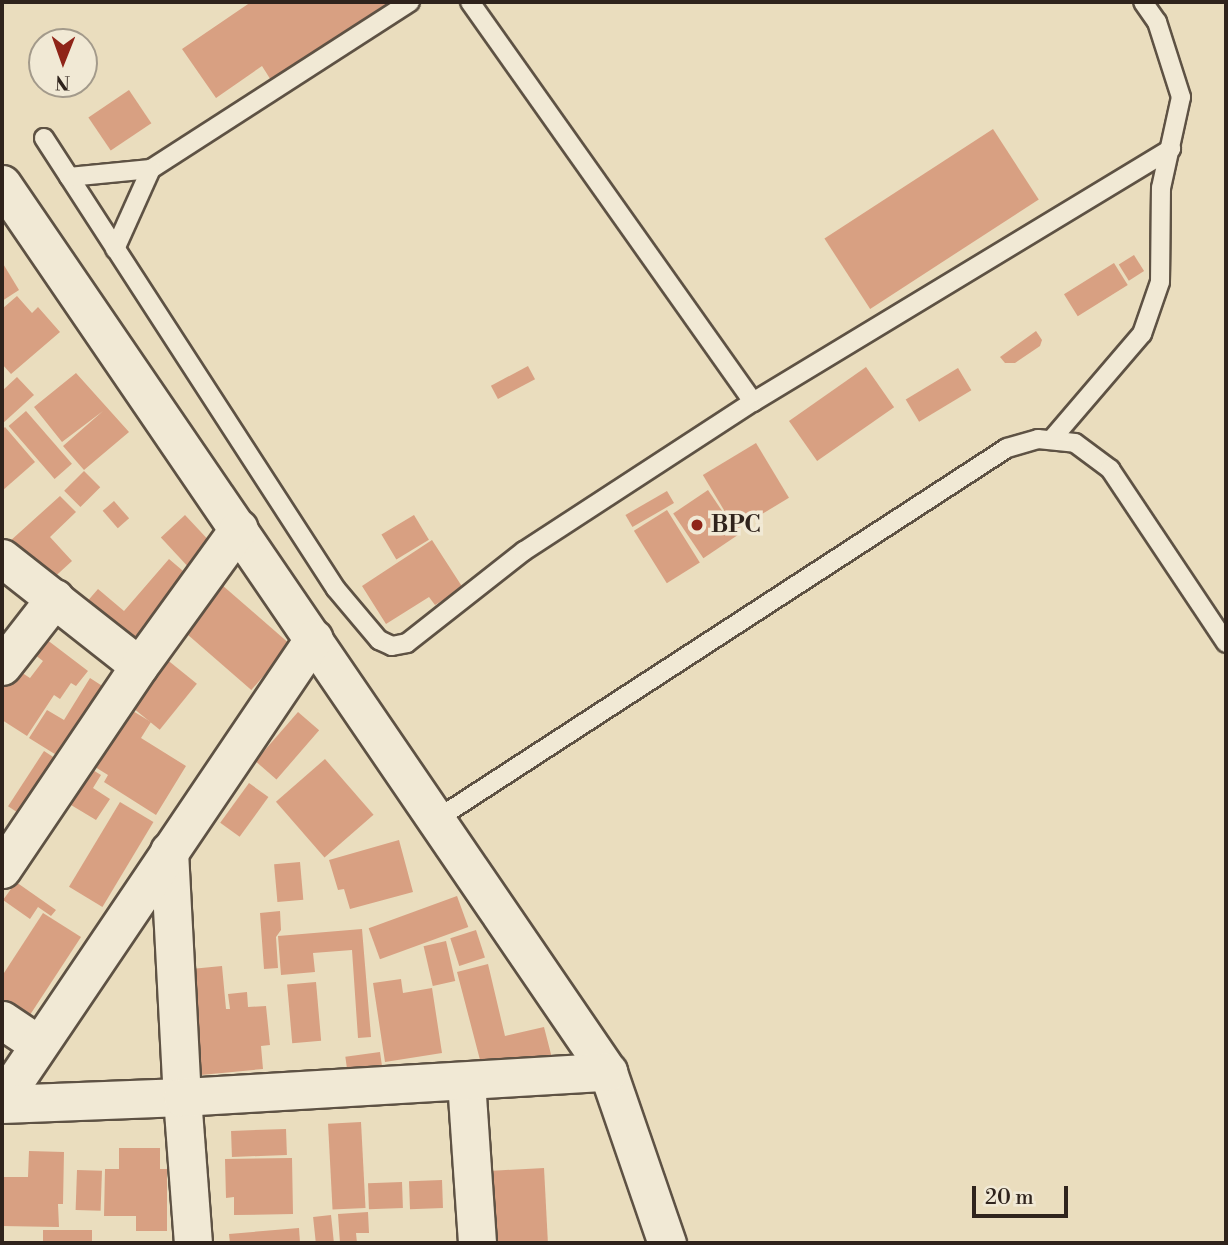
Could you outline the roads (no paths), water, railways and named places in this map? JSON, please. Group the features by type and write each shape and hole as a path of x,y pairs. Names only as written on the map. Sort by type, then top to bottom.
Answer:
{"street":[{"path":"2,184 608,1072 667,1243"},
{"path":"2,869 139,666 239,528"},
{"path":"2,558 139,666"},
{"path":"2,666 55,598"},
{"path":"2,1102 38,1044 314,638"},
{"path":"169,851 193,1243"},
{"path":"2,1020 38,1044"},
{"path":"2,1102 182,1097 608,1072"},
{"path":"466,1081 477,1243"}],"lane":[{"path":"69,177 151,169 410,2"},
{"path":"470,2 753,402"},
{"path":"1051,440 1142,334 1160,282 1161,188 1181,97 1157,22 1143,2"},
{"path":"44,138 335,589 379,640 391,646 407,643 524,551 753,402 1171,149"},
{"path":"115,248 151,169"},
{"path":"437,819 1007,448 1038,439 1075,443 1110,469 1226,643"}],"place":[{"name":"BPC","path":"697,525"}]}
